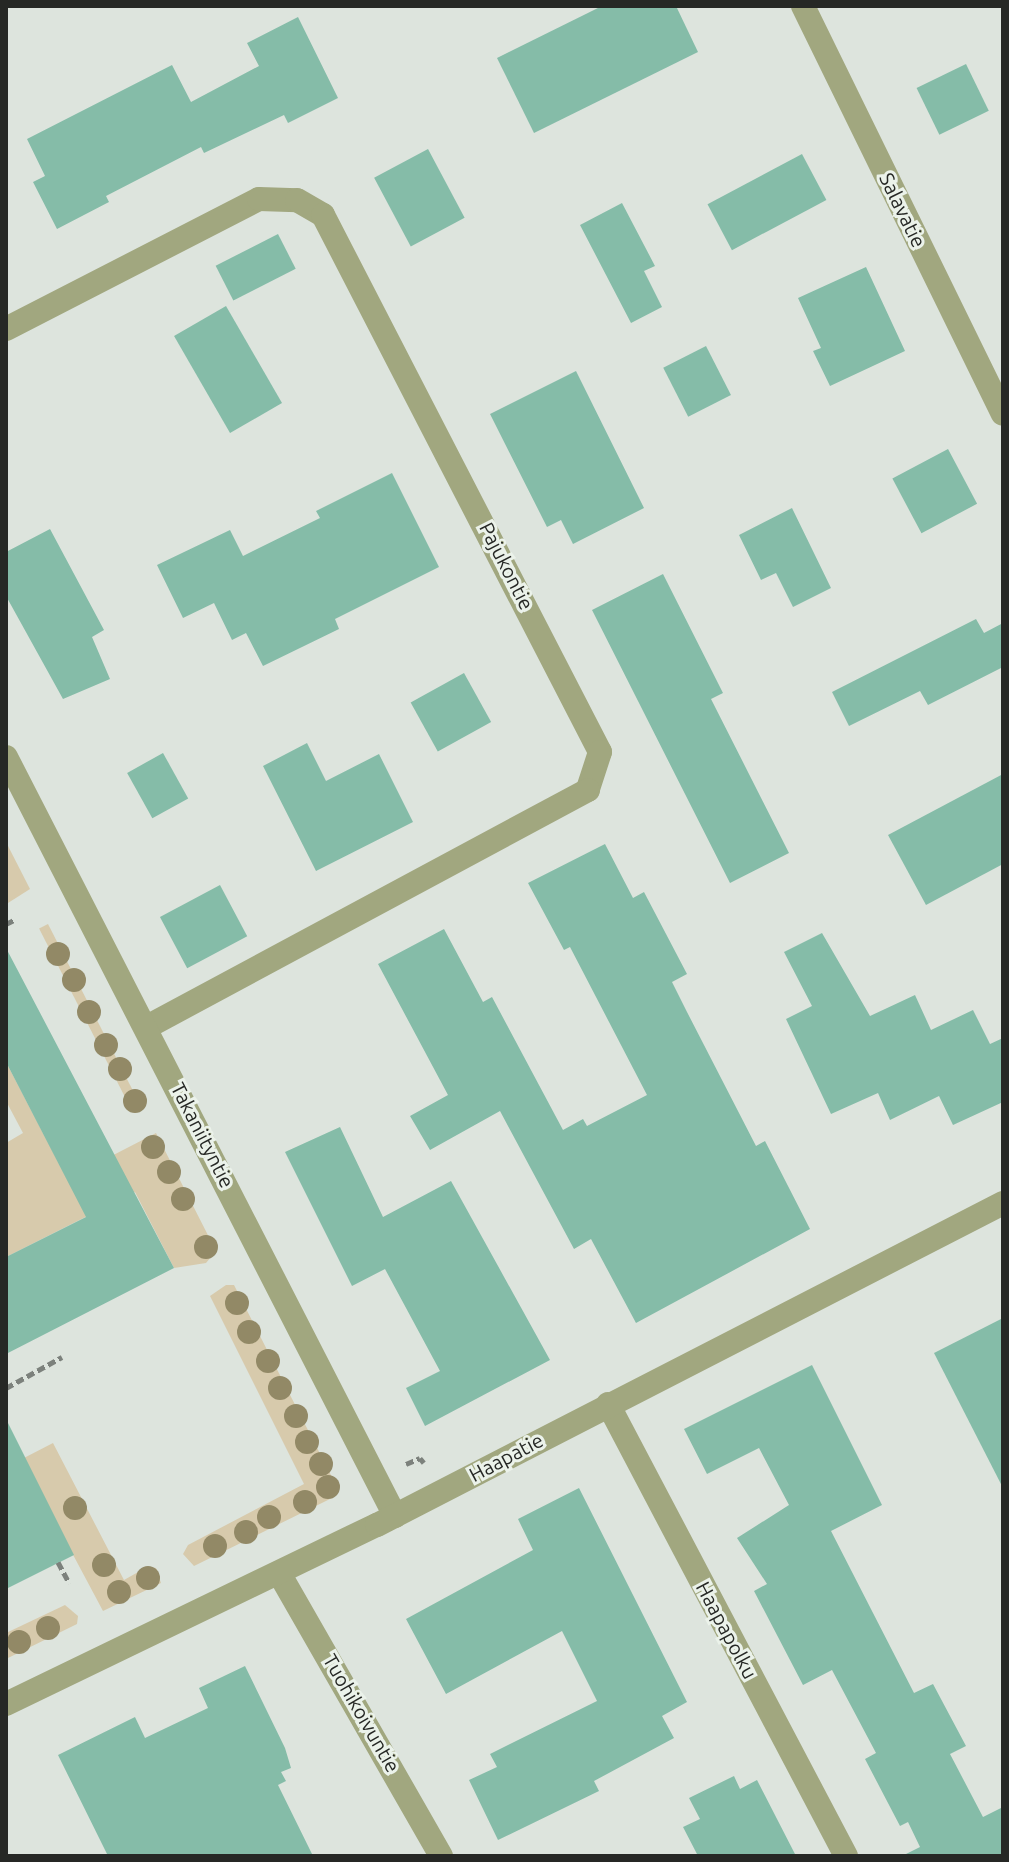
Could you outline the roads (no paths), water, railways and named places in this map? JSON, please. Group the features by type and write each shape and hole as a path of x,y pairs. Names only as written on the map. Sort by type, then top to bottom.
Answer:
{"street":[{"name":"Salavatie","path":"803,6 1003,414"},
{"name":"Pajukontie","path":"6,329 259,199 297,200 323,215 600,752 588,790 147,1027"},
{"name":"Takaniityntie","path":"6,757 395,1516"},
{"name":"Haapatie","path":"6,1704 395,1516 1003,1203"},
{"name":"Haapapolku","path":"608,1404 846,1856"},
{"name":"Tuohikoivuntie","path":"279,1573 441,1856"}]}
